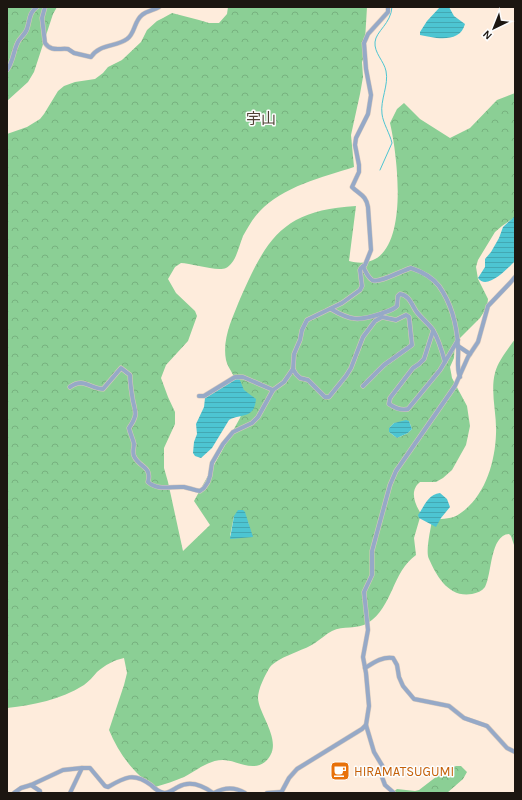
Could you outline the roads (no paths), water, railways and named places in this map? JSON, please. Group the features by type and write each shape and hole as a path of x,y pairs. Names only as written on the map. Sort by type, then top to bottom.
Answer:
{"street":[{"path":"7,70 12,61 18,42 27,29 31,13 37,7"},
{"path":"45,7 42,18 45,43 48,47 55,50 68,49 74,53 91,57 105,46 127,39 131,35 137,20 142,14 159,7"},
{"path":"363,386 384,365 412,345 409,317 406,315 396,320 382,317 375,321 363,337 351,368 329,397 325,398 308,380 300,378 293,369 292,365 296,347 307,320 332,309 354,295 362,286 360,270 366,262 371,250 368,207 365,197 352,187 359,172 355,145 356,138 368,114 371,95 364,43 368,34 388,12 388,7"},
{"path":"363,266 372,280 375,281 387,278 404,269 411,268 434,281 451,311 458,340 459,358 457,369 460,377"},
{"path":"394,793 385,785 382,778 383,767 374,752 366,725 368,706 363,657 368,630 364,592 372,575 372,551 390,485 396,471 449,396 460,377 470,354 478,342 488,306 515,277"},
{"path":"332,309 356,320 364,319 393,310 397,306 398,296 403,294 410,300 417,312 433,331 442,350 445,363"},
{"path":"433,331 424,360 413,368 408,374 390,398 389,404 403,410 408,409 445,363 458,340"},
{"path":"458,346 470,354"},
{"path":"70,387 79,383 103,389 121,368 130,375 132,395 136,409 136,417 129,428 134,443 132,454 136,461 148,470 150,476 148,482 163,488 182,487 200,491 208,482 212,463 223,444 233,432 252,423 258,417 273,390 284,382 293,369"},
{"path":"199,396 204,396 235,377 243,378 273,390"},
{"path":"365,668 382,659 389,657 393,658 397,665 399,677 403,686 414,699 449,706 464,718 487,726 507,748 515,752"},
{"path":"267,793 281,793 289,778 297,769 335,747 366,725"},
{"path":"70,793 82,768"},
{"path":"14,793 21,788 63,770 82,768 90,768 105,786 108,787 123,779 134,778 142,780 160,792 169,792 186,783 190,783 198,785 213,793 222,789 231,788 245,793"},
{"path":"31,785 40,791 40,793"}],"water":[{"path":"440,7 449,7 454,16 465,24 462,30 458,35 446,38 420,35 420,32 427,21"},
{"path":"515,216 515,261 497,277 487,282 482,281 478,278 485,267 485,259 499,238 503,227"},
{"path":"239,378 244,390 256,399 253,410 246,415 229,420 212,448 201,458 195,456 193,453 194,442 197,434 196,424 204,407 205,398"},
{"path":"406,420 409,421 412,429 408,433 397,438 389,432 389,428 394,423"},
{"path":"440,493 447,499 450,507 436,527 419,518 418,515 429,498"},
{"path":"238,510 243,510 245,512 253,537 230,539 234,516"}],"waterway":[{"path":"380,170 392,143 382,114 382,103 387,76 376,50 375,42 378,34 389,18 392,7"}],"place":[{"name":"HIRAMATSUGUMI","path":"340,771"}],"district":[{"name":"宇山","path":"261,119"}]}
